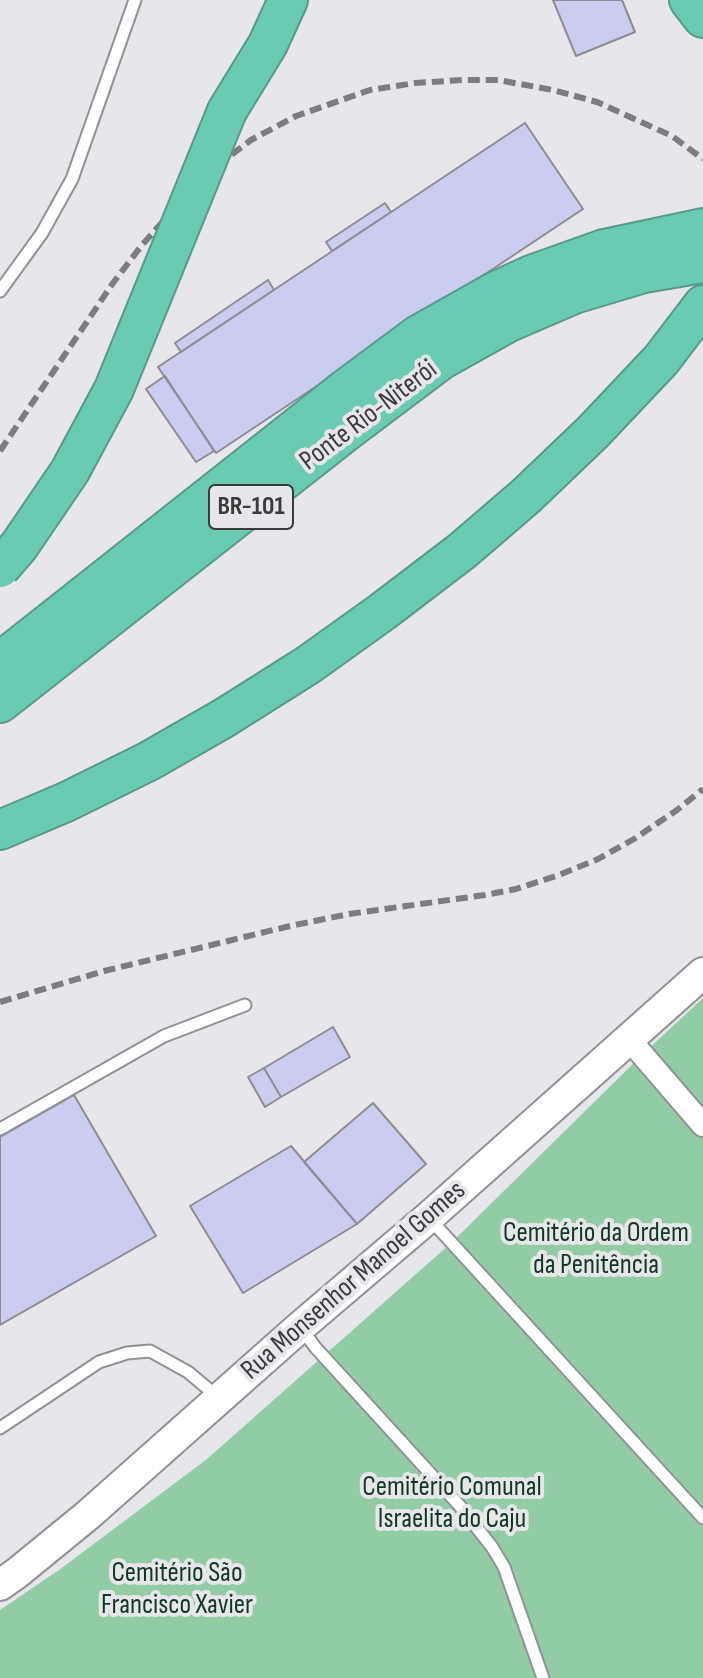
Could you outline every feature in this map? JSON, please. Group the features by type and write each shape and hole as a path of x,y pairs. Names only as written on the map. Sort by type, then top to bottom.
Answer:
{"highway":[{"path":"0,568 70,471 114,389 227,111 259,0"},
{"path":"227,111 268,44 288,0"},
{"path":"689,0 703,18"},
{"name":"Ponte Rio-Niterói","path":"0,662 418,335 531,275 604,249 703,228"},
{"name":"Ponte Rio-Niterói","path":"0,703 441,360 509,322 574,294 644,273 703,263"},
{"path":"0,830 149,761 308,665 382,612 462,551 593,432 661,360 703,305"}],"street":[{"name":"Rua Monsenhor Manoel Gomes","path":"0,1585 88,1515 703,973"},
{"path":"628,1038 703,1125"}],"lane":[{"path":"0,291 42,233 72,179 135,0"},
{"path":"0,1129 164,1036 245,1005"},
{"path":"429,1217 703,1518"},
{"path":"300,1327 459,1505 492,1547 504,1567 543,1678"},
{"path":"0,1428 99,1362 127,1353 150,1351 188,1372 220,1398"}],"green space":[{"path":"703,998 703,1678 0,1678 0,1610 59,1570 207,1459 450,1244"}],"building":[{"path":"553,0 622,0 635,32 576,56"},
{"path":"525,123 583,209 216,453 158,367"},
{"path":"385,203 391,212 332,251 326,242"},
{"path":"268,280 274,290 181,352 175,343"},
{"path":"165,376 214,451 196,462 146,389"},
{"path":"333,1027 350,1057 281,1097 264,1068"},
{"path":"264,1068 281,1097 265,1107 248,1077"},
{"path":"74,1095 156,1236 0,1325 0,1137"},
{"path":"373,1103 426,1164 357,1224 304,1162"},
{"path":"291,1146 357,1224 243,1293 190,1206"}],"railway":[{"path":"0,451 142,245 215,167 251,140 296,116 370,90 415,83 498,80 597,102 672,136 703,159"},
{"path":"0,1002 104,971 290,926 516,889 598,859 634,839 703,789"}],"park label":[{"name":"Cemitério da Ordem da Penitência","path":"596,1250"},
{"name":"Cemitério Comunal Israelita do Caju","path":"452,1504"},
{"name":"Cemitério São Francisco Xavier","path":"177,1590"}]}
